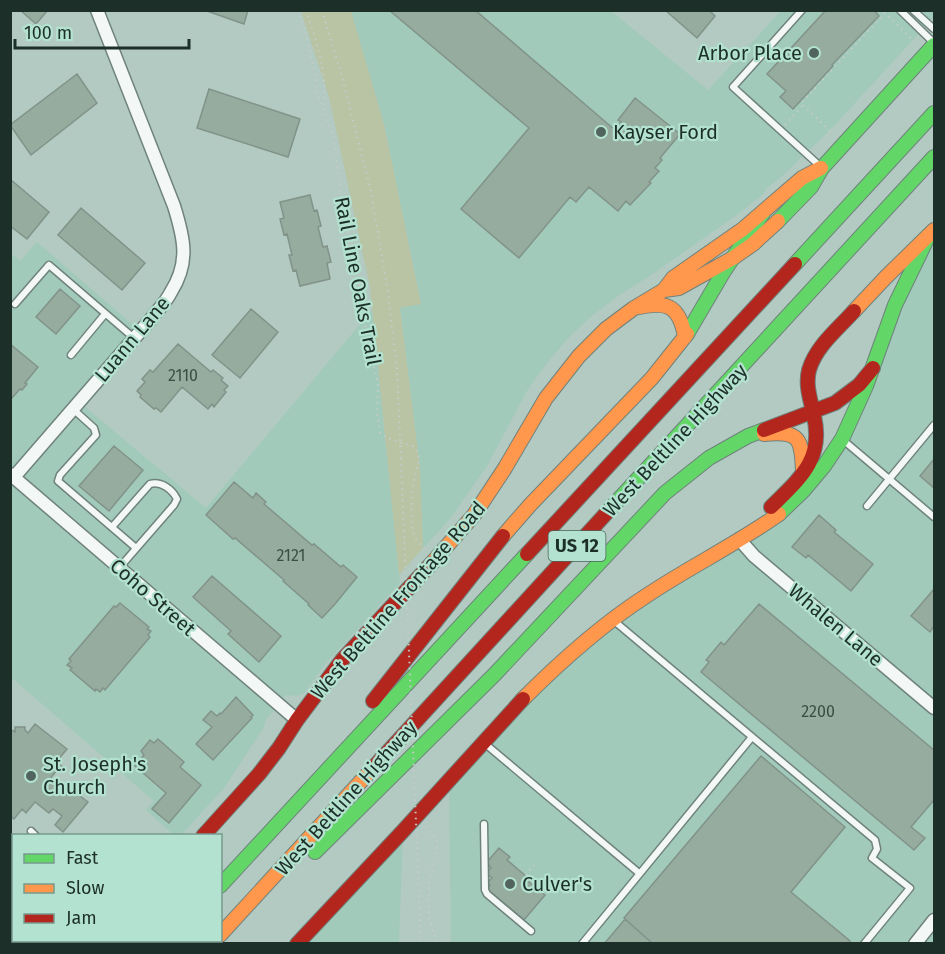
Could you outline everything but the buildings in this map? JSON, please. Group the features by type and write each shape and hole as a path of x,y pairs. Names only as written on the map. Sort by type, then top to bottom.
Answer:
{"main road":[{"name":"West Beltline Frontage Road","path":"664,290 679,288 733,258 753,244 811,187 822,168 934,44"},
{"name":"West Beltline Highway","path":"222,883 934,113"},
{"name":"West Beltline Highway","path":"222,933 934,157"},
{"name":"West Beltline Frontage Road","path":"205,834 259,774 342,660 474,515 546,398 567,369 606,329 634,308 664,290 673,278 763,213 802,178 822,168"},
{"path":"245,859 522,514 652,378 685,337 763,213"},
{"path":"304,941 483,741 554,668 612,619 664,584 778,515 803,491 824,466 842,439 858,406 895,305 931,235"},
{"path":"739,539 803,472 815,453 817,432 808,376 812,361 820,348 886,278 931,235"},
{"path":"634,308 651,304 668,306 680,315 685,337"},
{"path":"222,941 470,700 665,493 690,472 748,436 835,403 859,385 873,368"},
{"path":"748,436 776,432 790,433 798,439 803,449 803,472"}],"street":[{"name":"Luann Lane","path":"12,476 73,409 171,293 183,260 182,232 174,206 97,10"},
{"name":"Coho Street","path":"12,476 297,720"},
{"name":"Whalen Lane","path":"739,539 763,564 934,708"},
{"path":"915,944 934,920"}],"lane":[{"path":"801,10 733,87 822,168"},
{"path":"900,10 934,44"},
{"path":"914,10 934,29"},
{"path":"15,304 49,265 134,338"},
{"path":"71,355 105,314"},
{"path":"73,409 94,428 96,435 60,475 58,481 136,548"},
{"path":"867,506 934,425"},
{"path":"842,439 934,517"},
{"path":"112,527 150,484 156,482 164,485 177,500 119,568"},
{"path":"612,619 875,840 877,849 872,858 910,888 864,944"},
{"path":"582,944 752,737"},
{"path":"483,741 639,873"},
{"path":"484,824 485,890 531,931"}],"path":[{"name":"Rail Line Oaks Trail","path":"298,10 313,63 317,92 333,138 343,214 359,277 368,346 378,383 377,413 380,433 399,443"},
{"name":"Rail Line Oaks Trail","path":"306,10 323,70 326,93 323,109"},
{"path":"322,10 370,187 387,286 395,357 421,944"},
{"path":"781,130 803,105 801,103 885,13 914,40"},
{"path":"803,105 830,131"},
{"path":"399,443 413,446 419,456 413,484 412,506 417,541 425,549"},
{"path":"419,813 425,826 436,839 437,849 429,884 429,918 437,944"},
{"path":"526,876 534,866"}],"shaded area":[{"path":"934,10 934,17 832,128 762,195 734,217 621,294 571,335 528,389 487,466 449,520 423,548 420,468 400,307 421,303 384,124 349,11 611,11 708,90 781,11"},
{"path":"301,11 351,11 384,124 421,304 400,308 420,468 423,548 399,575 370,287 329,97"},
{"path":"934,230 934,943 451,943 449,780 554,668 739,539 824,466"},
{"path":"37,242 140,331 79,402 206,508 372,310 400,583 328,661 304,693 297,696 286,695 265,721 264,727 224,788 182,834 173,834 146,810 154,801 11,677 10,253 20,261"},
{"path":"403,831 399,943 297,944"}],"traffic: fast":[{"path":"778,221 811,187 822,168 934,45"},
{"path":"795,264 934,113"},
{"path":"611,508 934,157"},
{"path":"687,334 724,271 763,213"},
{"path":"779,514 803,491 824,466 842,439 866,386 895,305 927,239"},
{"path":"315,852 495,674 665,493 709,458 748,436 764,430"},
{"path":"222,884 527,554"}],"traffic: slow":[{"path":"664,290 673,278 743,229 802,178 821,168"},
{"path":"432,563 474,515 546,398 579,356 606,329 634,308 664,290 679,288 733,258 753,244 778,221"},
{"path":"854,311 934,230"},
{"path":"634,308 654,305 669,307 679,317 685,337"},
{"path":"503,536 652,378 687,334"},
{"path":"764,434 785,434 797,439 802,452 803,472"},
{"path":"523,699 582,644 629,607 779,514"},
{"path":"222,933 374,767"}],"traffic: jam":[{"path":"527,554 795,264"},
{"path":"771,507 800,478 812,457 816,431 808,382 812,361 828,338 854,311"},
{"path":"764,430 835,403 859,385 873,368"},
{"path":"374,767 611,508"},
{"path":"373,701 503,536"},
{"path":"205,834 259,774 342,660 432,563"},
{"path":"297,944 523,699"}],"place":[{"name":"Arbor Place","path":"814,53"},
{"name":"Kayser Ford","path":"601,132"},
{"name":"St. Joseph's Church","path":"31,776"},
{"name":"Culver's","path":"510,884"}]}
